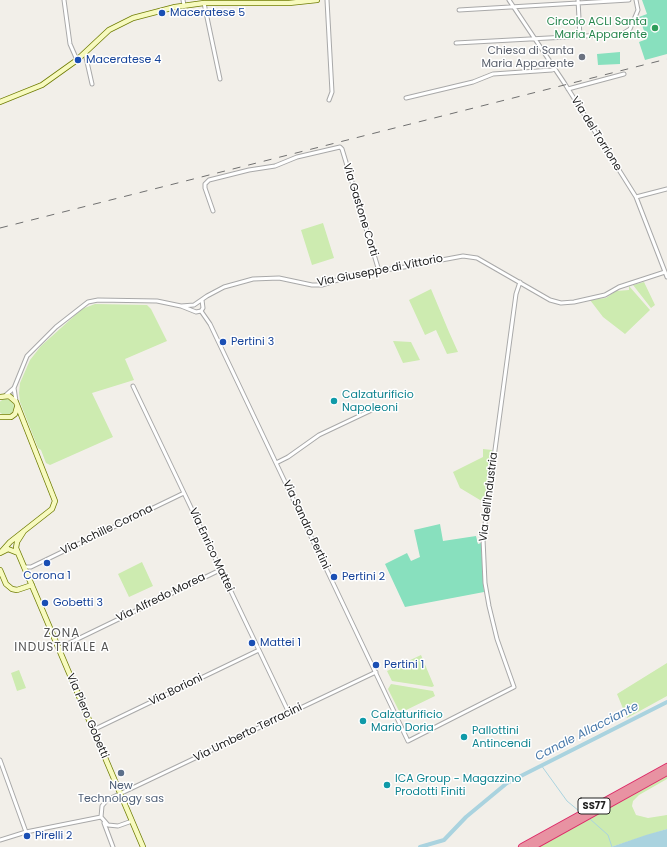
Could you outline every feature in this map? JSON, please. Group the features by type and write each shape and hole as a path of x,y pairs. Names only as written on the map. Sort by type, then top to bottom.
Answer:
{"highway":[{"name":"SS77","path":"522,847 667,767"},
{"name":"SS77","path":"532,847 667,772"}],"street":[{"path":"64,0 70,44 77,60"},
{"path":"0,102 42,85 77,60 109,30 123,22 184,3 289,3 317,0"},
{"path":"327,0 332,92 329,100"},
{"name":"Via del Torrione","path":"509,0 568,89 636,197 667,277"},
{"path":"459,10 578,1 630,0"},
{"path":"456,43 620,35 627,32 638,10 636,0"},
{"path":"578,1 580,37"},
{"path":"204,3 220,79"},
{"path":"85,53 92,84"},
{"path":"406,98 473,82 493,74 555,69"},
{"path":"568,89 624,74"},
{"name":"Via Gastone Corti","path":"213,211 205,188 205,184 209,180 249,170 275,166 296,157 332,148 342,149 379,271"},
{"path":"636,197 667,190"},
{"name":"Via Giuseppe di Vittorio","path":"181,306 194,305 203,298 224,287 253,279 279,278 312,285 322,285 353,275 463,256 477,258 550,300 567,303 605,294 619,287 665,272"},
{"name":"Via dell'Industria","path":"408,741 514,687 497,639 489,606 485,582 483,539 516,294 520,282"},
{"path":"201,312 203,298"},
{"name":"Via Giuseppe di Vittorio","path":"2,396 14,388 28,354 56,327 88,302 98,300 149,301 181,306 201,312"},
{"path":"198,303 202,305"},
{"path":"194,305 194,310"},
{"name":"Via Sandro Pertini","path":"201,312 210,324 408,741"},
{"name":"Via Enrico Mattei","path":"133,386 289,713"},
{"path":"0,417 5,419 15,414 16,404 14,388"},
{"path":"1,552 10,542 52,510 55,501 16,404 12,397 2,396"},
{"path":"276,462 319,435 376,408"},
{"path":"11,417 24,424"},
{"name":"Via Achille Corona","path":"26,572 31,567 184,493"},
{"path":"19,554 16,545 24,531"},
{"path":"1,552 12,550 19,554"},
{"name":"Via Piero Gobetti","path":"19,554 143,847"},
{"name":"Via Achille Corona","path":"24,567 31,567"},
{"path":"0,570 6,584"},
{"name":"Via Alfredo Morea","path":"58,648 220,570"},
{"path":"0,582 15,590 32,585"},
{"name":"Via Borioni","path":"93,730 258,650"},
{"name":"Via Umberto Terracini","path":"101,817 100,808 104,802 376,672"},
{"path":"0,760 26,832"},
{"path":"0,840 26,832 101,817 113,847"},
{"path":"104,823 116,827 132,821"}],"green space":[{"name":"Circolo ACLI Santa Maria Apparente","path":"642,0 667,0 667,54 645,60 639,42 647,39 639,17 647,14"},
{"path":"620,52 620,64 598,65 597,54"},
{"path":"323,223 334,258 312,265 301,230"},
{"path":"644,282 655,305 651,308 633,285"},
{"path":"629,286 650,310 625,334 603,317 590,300 606,298 616,291 629,290"},
{"path":"431,289 458,352 447,354 436,330 425,335 409,300"},
{"path":"95,304 147,305 151,309 167,341 125,359 134,380 92,393 113,437 50,465 46,463 41,450 38,448 20,402 20,383 30,360 41,346 82,309"},
{"path":"393,341 411,342 420,360 403,363"},
{"path":"6,399 13,404 14,407 9,414 6,415 -1,410 -2,407 3,400"},
{"path":"483,449 492,450 485,503 460,488 453,472 483,457"},
{"path":"440,524 443,541 476,536 478,544 481,543 484,592 405,607 385,564 407,553 411,561 420,557 414,530"},
{"path":"142,562 153,586 129,597 118,574"},
{"path":"421,655 434,686 432,687 392,681 387,671"},
{"path":"667,663 667,696 627,718 617,694"},
{"path":"19,670 26,688 17,691 11,673"},
{"path":"391,684 433,691 435,696 400,713 388,689"},
{"path":"667,776 667,779 639,795 633,801 632,806 636,815 648,818 667,815 667,829 611,847 539,847"}],"water":[{"path":"667,829 667,847 611,847 646,835"}],"waterway":[{"name":"Canale Allacciante","path":"420,847 444,840 466,817 507,783 667,702"},
{"path":"541,765 567,801 579,811"},
{"path":"590,819 608,835 612,847"}],"railway":[{"path":"0,228 667,59"}],"place":[{"name":"Maceratese 5","path":"162,13"},
{"name":"Circolo ACLI Santa Maria Apparente","path":"655,28"},
{"name":"Chiesa di Santa Maria Apparente","path":"582,57"},
{"name":"Maceratese 4","path":"78,60"},
{"name":"Pertini 3","path":"223,342"},
{"name":"Calzaturificio Napoleoni","path":"334,401"},
{"name":"Corona 1","path":"47,563"},
{"name":"Pertini 2","path":"334,577"},
{"name":"Gobetti 3","path":"45,603"},
{"name":"Mattei 1","path":"252,643"},
{"name":"Pertini 1","path":"376,665"},
{"name":"Calzaturificio Mario Doria","path":"363,721"},
{"name":"Pallottini Antincendi","path":"464,737"},
{"name":"New Technology sas","path":"121,773"},
{"name":"ICA Group - Magazzino Prodotti Finiti","path":"387,785"},
{"name":"Pirelli 2","path":"27,836"}],"district":[{"name":"ZONA INDUSTRIALE A","path":"62,641"}]}
